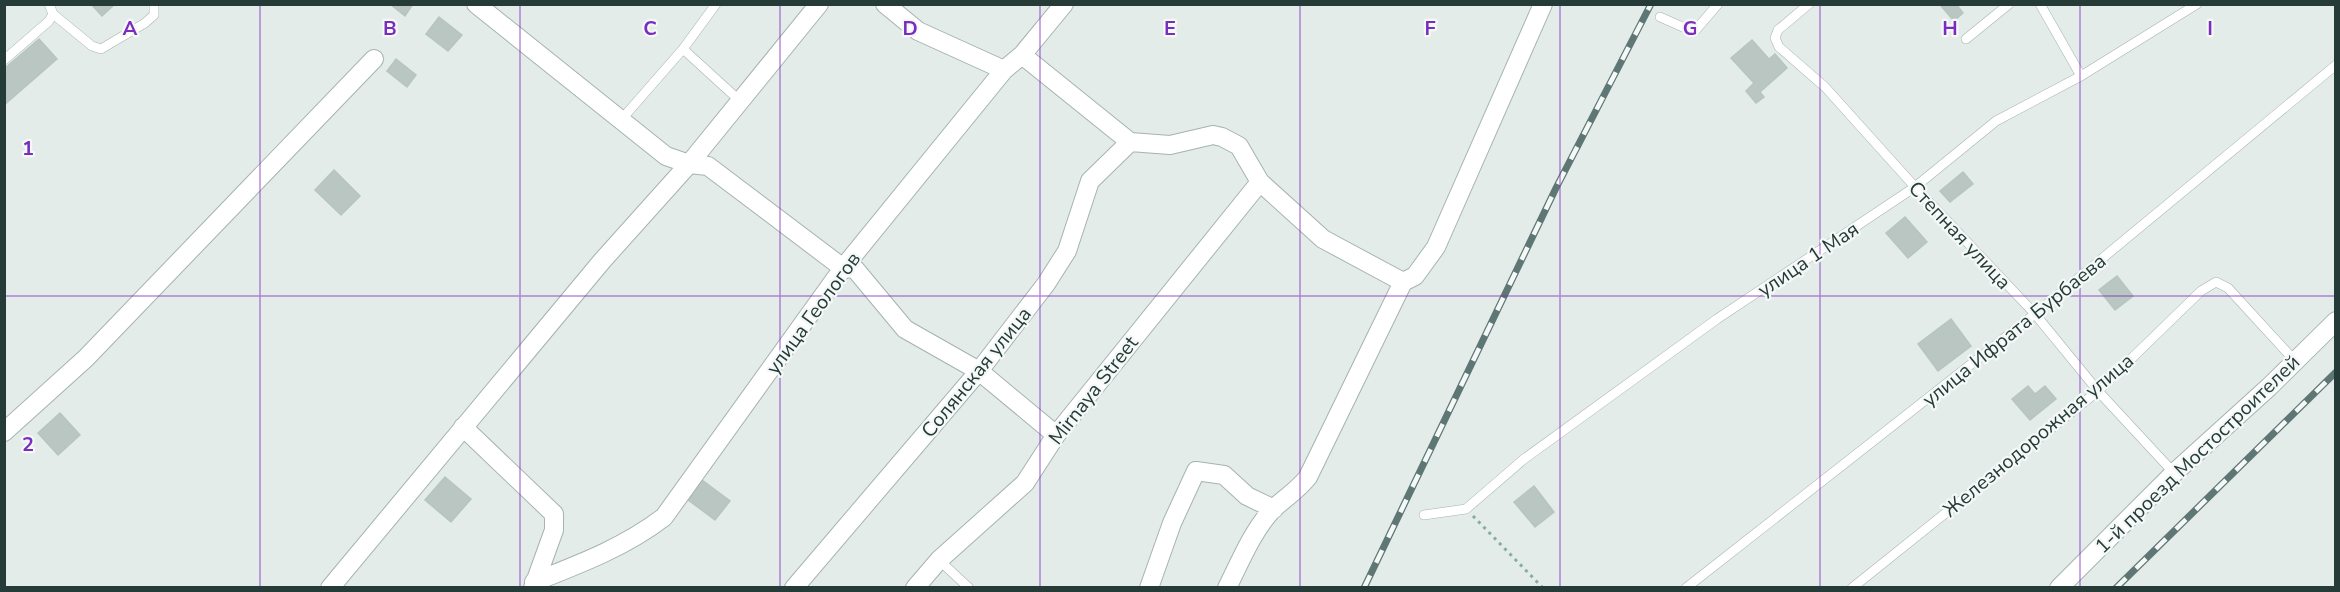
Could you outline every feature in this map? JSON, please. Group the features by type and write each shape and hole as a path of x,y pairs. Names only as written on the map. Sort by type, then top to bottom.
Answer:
{"street":[{"path":"476,4 666,156 689,164 708,166 843,268 855,269 905,329 979,371 1056,435"},
{"path":"330,588 602,261 689,164 819,4"},
{"path":"885,4 918,31 1004,70"},
{"name":"улица Геологов","path":"534,585 621,546 640,536 664,518 843,268 1004,70 1022,55 1065,4"},
{"path":"1227,588 1244,554 1274,509 1299,488 1308,477 1403,282 1415,276 1436,248 1543,4"},
{"path":"1022,55 1130,142 1170,145 1203,136 1222,137 1239,146 1260,182 1323,239 1403,282"},
{"path":"4,432 86,358 374,59"},
{"name":"Солянская улица","path":"794,588 979,371 1046,284 1067,251 1090,181 1130,142"},
{"name":"Mirnaya Street","path":"915,588 939,560 1025,483 1056,435 1260,182"},
{"name":"1-й проезд Мостостроителей","path":"2059,588 2174,474 2336,321"},
{"path":"463,427 554,514 554,530 534,585"},
{"path":"1149,588 1172,523 1197,471 1224,475 1247,496 1274,509"}],"lane":[{"path":"50,4 53,14 92,46 101,48 145,23 154,15 154,4"},
{"path":"621,120 683,49 716,4"},
{"path":"1660,17 1694,32 1718,4"},
{"name":"Степная улица","path":"1809,4 1778,30 1775,39 1779,47 1825,87 1914,187 2035,314 2098,391 2174,474"},
{"path":"1966,39 2009,4"},
{"path":"2040,4 2081,76"},
{"name":"улица 1 Мая","path":"1424,516 1466,508 1524,459 1718,319 1914,187 1996,121 2081,76 2197,4"},
{"path":"4,60 49,21 53,14"},
{"path":"683,49 740,101"},
{"name":"улица Ифрата Бурбаева","path":"1686,588 2035,314 2336,65"},
{"name":"Железнодорожная улица","path":"1852,588 2098,391 2201,291 2216,282 2228,288 2295,361"},
{"path":"939,560 969,588"}],"path":[{"path":"1466,508 1543,588"}],"building":[{"path":"91,4 115,4 102,16"},
{"path":"390,4 413,4 405,16"},
{"path":"1942,4 1956,4 1963,13 1954,21 1941,6"},
{"path":"439,17 462,35 448,51 426,34"},
{"path":"39,39 57,59 4,105 4,69"},
{"path":"1752,40 1769,59 1775,54 1787,68 1760,92 1764,97 1756,103 1746,91 1754,83 1731,58"},
{"path":"396,59 416,75 407,87 387,71"},
{"path":"334,170 360,196 341,215 315,190"},
{"path":"1963,172 1973,184 1950,202 1940,191"},
{"path":"1905,217 1927,242 1908,258 1886,233"},
{"path":"2117,276 2133,296 2115,310 2099,290"},
{"path":"1951,319 1971,346 1938,371 1918,344"},
{"path":"2028,386 2035,394 2045,386 2056,399 2030,420 2012,399"},
{"path":"60,413 80,435 58,455 38,433"},
{"path":"445,477 471,499 451,522 425,500"},
{"path":"702,480 730,501 715,520 687,499"},
{"path":"1534,486 1554,512 1535,527 1514,502"}],"railway":[{"path":"1364,588 1556,188 1651,4"},
{"path":"2116,588 2336,372"}]}
